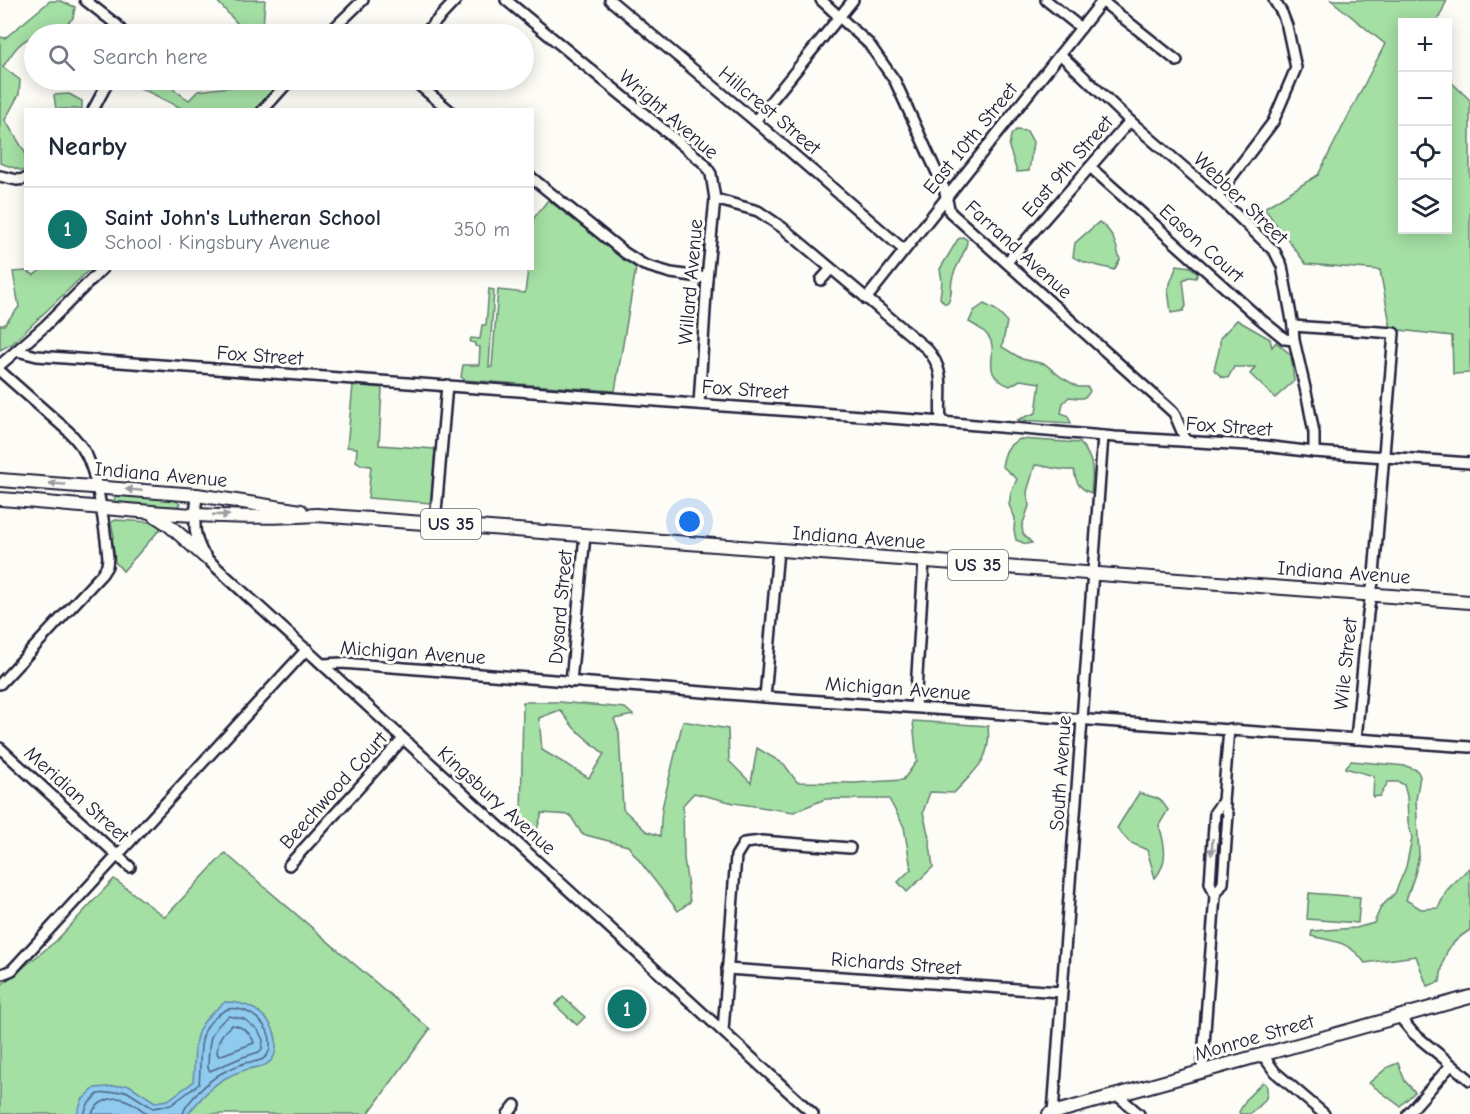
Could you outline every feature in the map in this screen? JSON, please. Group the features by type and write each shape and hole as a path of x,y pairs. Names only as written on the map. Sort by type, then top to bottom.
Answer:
{"main road":[{"name":"Indiana Avenue","path":"0,480 197,495 317,515 1470,602"},
{"name":"Indiana Avenue","path":"0,499 149,512 276,518 317,515"},
{"path":"149,512 169,525 205,557"},
{"name":"Monroe Street","path":"1051,1113 1470,997"}],"street":[{"path":"85,0 116,24"},
{"path":"338,24 363,0"},
{"path":"433,24 456,0"},
{"name":"Wright Avenue","path":"506,0 704,163 711,174 716,199"},
{"name":"Hillcrest Street","path":"610,0 904,250"},
{"name":"Farrand Avenue","path":"821,0 869,45 895,81 946,196 950,212 1174,413 1186,441"},
{"path":"755,121 853,0"},
{"path":"1046,0 1081,28"},
{"path":"1217,196 1273,122 1296,68 1287,26 1274,0"},
{"path":"1102,1 1177,61"},
{"name":"East 10th Street","path":"866,298 1102,1"},
{"name":"Webber Street","path":"1060,54 1130,120 1217,196 1275,252 1282,266 1294,340 1314,433 1314,452"},
{"path":"94,108 104,90"},
{"path":"265,108 281,90"},
{"path":"425,90 447,108"},
{"name":"East 9th Street","path":"1007,262 1130,120"},
{"name":"Eason Court","path":"1090,167 1258,317 1285,339 1294,340"},
{"path":"0,176 24,179"},
{"path":"534,180 625,253 644,265 671,273 707,278"},
{"path":"716,199 758,212 783,228 933,356 938,364 942,381 941,422"},
{"name":"Willard Avenue","path":"699,404 707,278 716,199"},
{"path":"0,365 101,270"},
{"path":"821,280 830,270"},
{"path":"1293,326 1394,333 1372,594"},
{"name":"Fox Street","path":"17,351 37,356 941,422 1103,436 1264,446 1470,464"},
{"path":"0,370 78,442 86,454 96,487 108,557 107,566 102,574 0,684"},
{"path":"435,523 447,385"},
{"name":"South Avenue","path":"1051,1113 1103,436"},
{"name":"Kingsbury Avenue","path":"197,495 194,531 196,542 205,557 813,1114"},
{"name":"Dysard Street","path":"571,682 585,535"},
{"path":"765,697 778,550"},
{"path":"915,707 924,561"},
{"name":"Wile Street","path":"1356,739 1368,613 1372,594"},
{"path":"0,975 12,970 307,649"},
{"name":"Michigan Avenue","path":"323,664 342,663 765,697 1470,747"},
{"path":"1202,1072 1215,895 1210,883 1215,812 1224,801 1229,729"},
{"name":"Beechwood Court","path":"289,865 403,739"},
{"name":"Meridian Street","path":"0,748 130,867"},
{"path":"723,1031 736,856 744,843 762,841 850,848"},
{"name":"Richards Street","path":"728,969 1061,992"},
{"path":"1400,1016 1413,1033 1470,1080"},
{"path":"1262,1054 1275,1072 1324,1114"},
{"path":"1408,1114 1451,1065"},
{"path":"1117,1095 1139,1114"},
{"path":"508,1114 515,1105"}],"green space":[{"path":"216,0 265,0 263,24 238,24"},
{"path":"1331,0 1447,0 1439,18 1398,18 1398,234 1452,234 1452,83 1470,100 1470,373 1453,374 1452,336 1391,329 1380,270 1306,264 1264,208 1318,175 1385,44"},
{"path":"50,1 61,1 75,7 73,18 67,24 24,24 24,41 16,48 3,67 20,80 19,94 5,120 24,150 23,171 0,163 0,37 5,38"},
{"path":"144,90 175,90 189,100 198,91 206,90 272,90 257,108 181,108"},
{"path":"69,94 82,101 82,108 56,108 54,95"},
{"path":"1016,130 1027,131 1033,142 1029,171 1017,172 1009,147 1011,135"},
{"path":"548,200 636,268 615,391 465,380 461,377 463,365 479,365 480,347 470,342 471,338 480,339 482,325 486,325 489,289 494,290 489,367 492,367 498,290 525,293 528,270 534,270 534,218"},
{"path":"1099,222 1111,234 1117,249 1120,260 1114,270 1073,257 1075,243"},
{"path":"963,237 967,240 966,248 953,276 950,299 948,303 944,303 940,298 942,281 940,269 958,239"},
{"path":"1177,265 1190,267 1198,273 1196,278 1189,277 1183,280 1186,306 1183,311 1171,313 1168,289"},
{"path":"40,270 89,270 12,344 0,350 0,325 4,325 19,307 13,272 27,271 34,275"},
{"path":"984,304 996,310 1007,322 1002,347 1022,359 1045,364 1078,387 1088,387 1090,391 1086,396 1069,397 1063,403 1061,413 1067,415 1071,423 1017,420 1036,413 1040,383 1020,380 1010,386 995,376 992,371 991,341 985,332 969,322 974,311"},
{"path":"1237,320 1270,339 1272,347 1276,342 1291,355 1294,381 1275,398 1250,374 1255,367 1234,367 1228,378 1222,377 1214,370 1220,338"},
{"path":"353,385 382,388 379,445 435,449 431,503 368,498 371,466 362,465 356,461 357,448 347,447"},
{"path":"1020,439 1080,443 1091,461 1092,472 1091,493 1079,485 1074,470 1035,465 1027,492 1029,506 1022,526 1023,534 1032,543 1026,544 1016,540 1015,518 1009,505 1017,479 1002,466 1007,450"},
{"path":"115,495 174,500 180,504 175,508 114,503"},
{"path":"115,520 151,522 162,527 123,571 115,562 111,523"},
{"path":"523,702 559,702 625,708 633,715 614,719 619,732 623,809 646,831 660,836 662,808 683,721 728,729 729,761 751,783 757,748 784,764 797,782 854,783 903,780 917,761 913,721 988,726 989,738 985,756 975,771 954,793 930,792 923,812 933,867 907,892 898,882 911,869 904,827 889,799 825,799 794,812 734,803 694,793 683,805 684,858 690,902 678,911 628,846 582,834 570,815 542,813 534,839 521,820","holes":["560,710 574,728 604,754 589,778 542,750 539,718"]},
{"path":"1351,761 1406,766 1417,770 1420,776 1416,800 1419,855 1406,900 1421,909 1438,908 1447,890 1470,867 1470,930 1447,952 1440,982 1427,986 1416,956 1365,963 1347,946 1311,936 1312,931 1356,928 1374,923 1381,907 1395,893 1406,867 1412,838 1404,785 1399,782 1388,782 1380,796 1373,797 1374,776 1345,768"},
{"path":"1139,793 1160,799 1168,810 1159,825 1163,839 1164,859 1155,878 1147,850 1129,842 1117,828"},
{"path":"1219,816 1223,816 1223,819 1216,884"},
{"path":"225,853 430,1029 368,1114 0,1114 0,986 56,941 114,879 165,917"},
{"path":"1309,893 1360,897 1358,923 1307,919"},
{"path":"563,997 585,1017 577,1025 555,1005"},
{"path":"1398,1063 1405,1081 1415,1092 1400,1106 1369,1083 1388,1067"},
{"path":"1263,1082 1267,1089 1264,1101 1250,1114 1240,1114 1247,1098"}],"water":[{"path":"225,1002 250,1007 269,1022 274,1032 276,1050 267,1064 239,1072 219,1082 188,1114 77,1114 82,1100 95,1088 129,1085 155,1102 168,1100 193,1082 195,1046 200,1029 205,1020"}],"place":[{"name":"Saint John's Lutheran School","path":"627,1009"}]}
